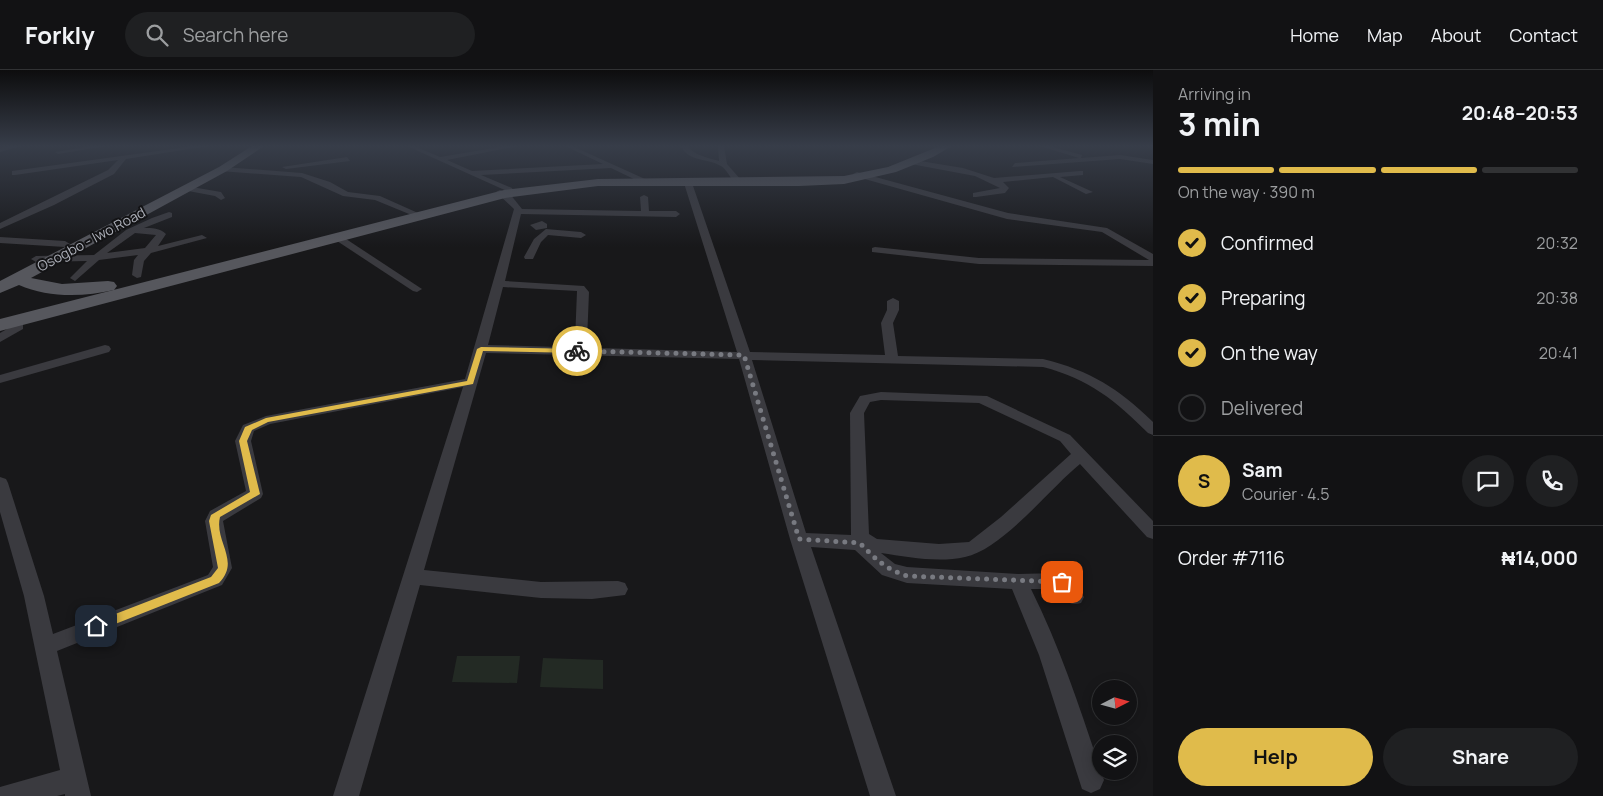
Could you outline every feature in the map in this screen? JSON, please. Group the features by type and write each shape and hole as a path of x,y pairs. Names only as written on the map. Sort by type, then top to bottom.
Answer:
{"main road":[{"name":"Osogbo - Iwo Road","path":"0,288 52,254 193,180"},
{"name":"Osogbo - Iwo Road","path":"0,279 203,180"},
{"path":"3,326 187,281 218,267 414,214 504,201 551,182 615,180"},
{"path":"662,180 832,180"},
{"path":"18,278 36,287 60,290 218,267 337,237 504,201 553,184 747,180"},
{"path":"3,326 135,279"}],"street":[{"path":"0,226 51,203 95,180"},
{"path":"316,180 346,194 377,198 414,214"},
{"path":"478,180 540,228 563,232 578,232"},
{"path":"875,180 1007,216 1104,230 1153,258"},
{"path":"976,195 1002,191 1005,188 1002,184 993,180"},
{"path":"1062,180 1089,192"},
{"path":"688,181 744,355 799,539 883,796"},
{"path":"184,190 218,194 220,198"},
{"path":"644,197 645,214"},
{"path":"504,201 645,214 676,214"},
{"path":"346,796 499,284 504,201"},
{"path":"75,278 97,257 133,230 146,222 169,216"},
{"path":"529,256 540,228"},
{"path":"133,230 155,231 161,234 158,240 145,252 137,265 135,279"},
{"path":"337,237 417,289"},
{"path":"0,240 52,254 88,259 145,252 202,238"},
{"path":"875,250 916,255 1052,264 1153,263"},
{"path":"499,284 580,288 584,292 581,341"},
{"path":"892,358 887,323 893,310 893,301"},
{"path":"0,379 105,348"},
{"path":"481,349 1043,363 1067,368 1110,389 1153,430"},
{"path":"45,646 215,580 221,574 224,568 214,521 216,515 255,494 243,441 248,428 266,420 470,382"},
{"path":"1074,597 1060,582 1018,582 907,576 889,570 874,558 863,542 857,412 860,402 866,398 960,396 982,398 1065,438 1153,532"},
{"path":"799,539 863,542 872,545 921,550 958,551 975,547 1024,508 1054,476 1082,454"},
{"path":"0,483 5,512 34,596 76,787 8,796"},
{"path":"412,576 477,585 588,592 618,590"},
{"path":"1018,582 1031,609 1064,694 1092,780"}],"shaded area":[{"path":"457,656 520,656 517,683 452,682"},
{"path":"543,658 603,660 603,689 540,687"}],"way so far":[{"path":"577,351 744,355 799,539 860,543 889,570 907,576 1018,582 1062,582"}],"route":[{"path":"96,626 215,580 221,574 224,568 214,521 216,515 255,494 243,441 244,434 248,428 266,420 470,382 481,349 577,351"}]}
